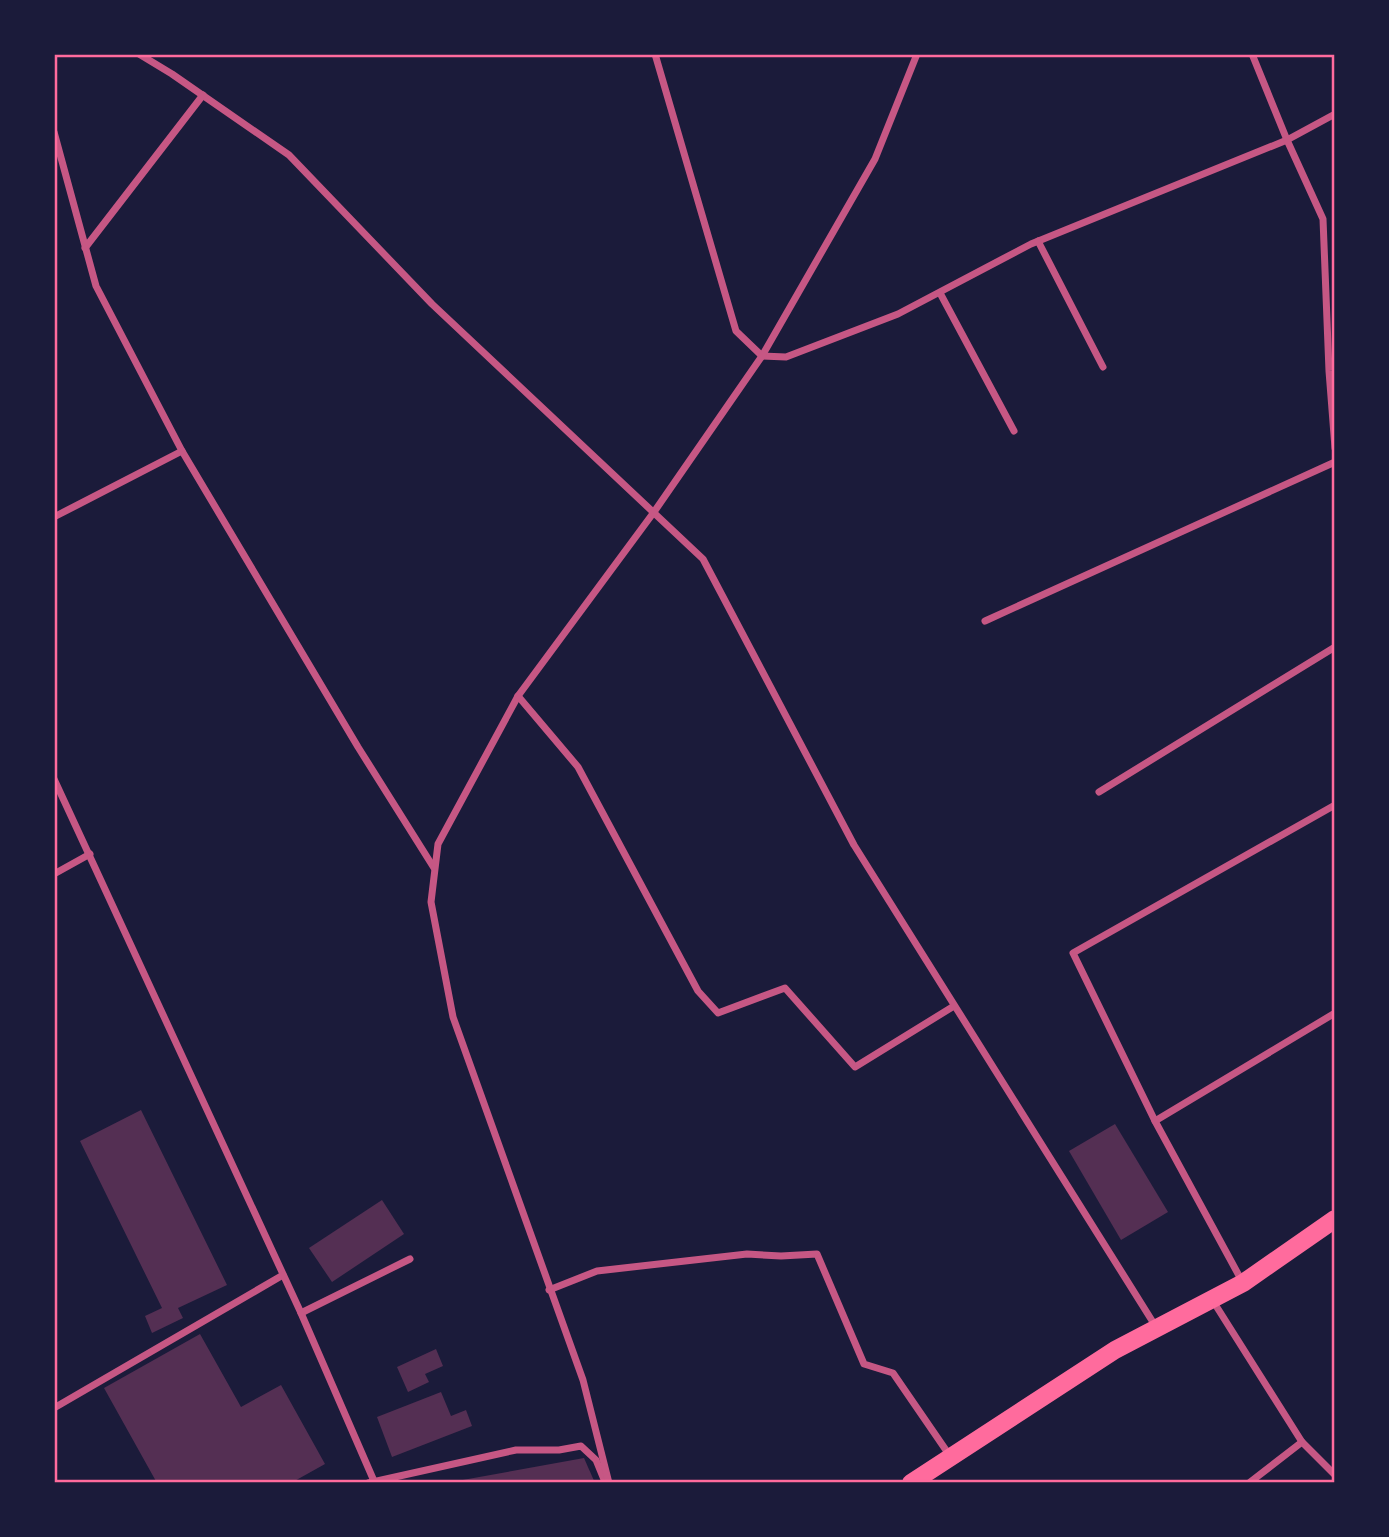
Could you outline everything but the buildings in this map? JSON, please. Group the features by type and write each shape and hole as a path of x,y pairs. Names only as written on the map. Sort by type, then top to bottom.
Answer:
{"main road":[{"path":"911,1483 1115,1350 1243,1283 1335,1219"}],"street":[{"path":"139,54 289,155 432,304 703,559 854,845 1156,1328"},
{"path":"655,54 736,331 762,356 786,357 898,314 1038,242 1287,140 1335,114"},
{"path":"607,1483 583,1380 453,1017 431,902 438,844 518,696 654,512 762,356 875,159 917,54"},
{"path":"1252,54 1323,219 1335,445"},
{"path":"85,248 203,95"},
{"path":"54,132 96,286 182,451 358,747 435,869"},
{"path":"1038,242 1104,367"},
{"path":"1326,295 1335,292"},
{"path":"940,293 1014,432"},
{"path":"54,517 182,451"},
{"path":"985,621 1335,462"},
{"path":"1099,792 1335,647"},
{"path":"518,696 578,767 698,991 718,1013 785,988 855,1067 954,1006"},
{"path":"54,779 284,1275 371,1482 516,1450 559,1450 581,1446 596,1460 607,1483"},
{"path":"1243,1283 1156,1121 1073,953 1335,805"},
{"path":"54,874 90,854"},
{"path":"1156,1121 1335,1013"},
{"path":"550,1290 597,1271 747,1254 817,1254 864,1364 893,1373 950,1457"},
{"path":"301,1313 410,1259"},
{"path":"54,1408 284,1275"},
{"path":"1213,1301 1302,1442 1335,1475"},
{"path":"1249,1483 1302,1442"}]}
